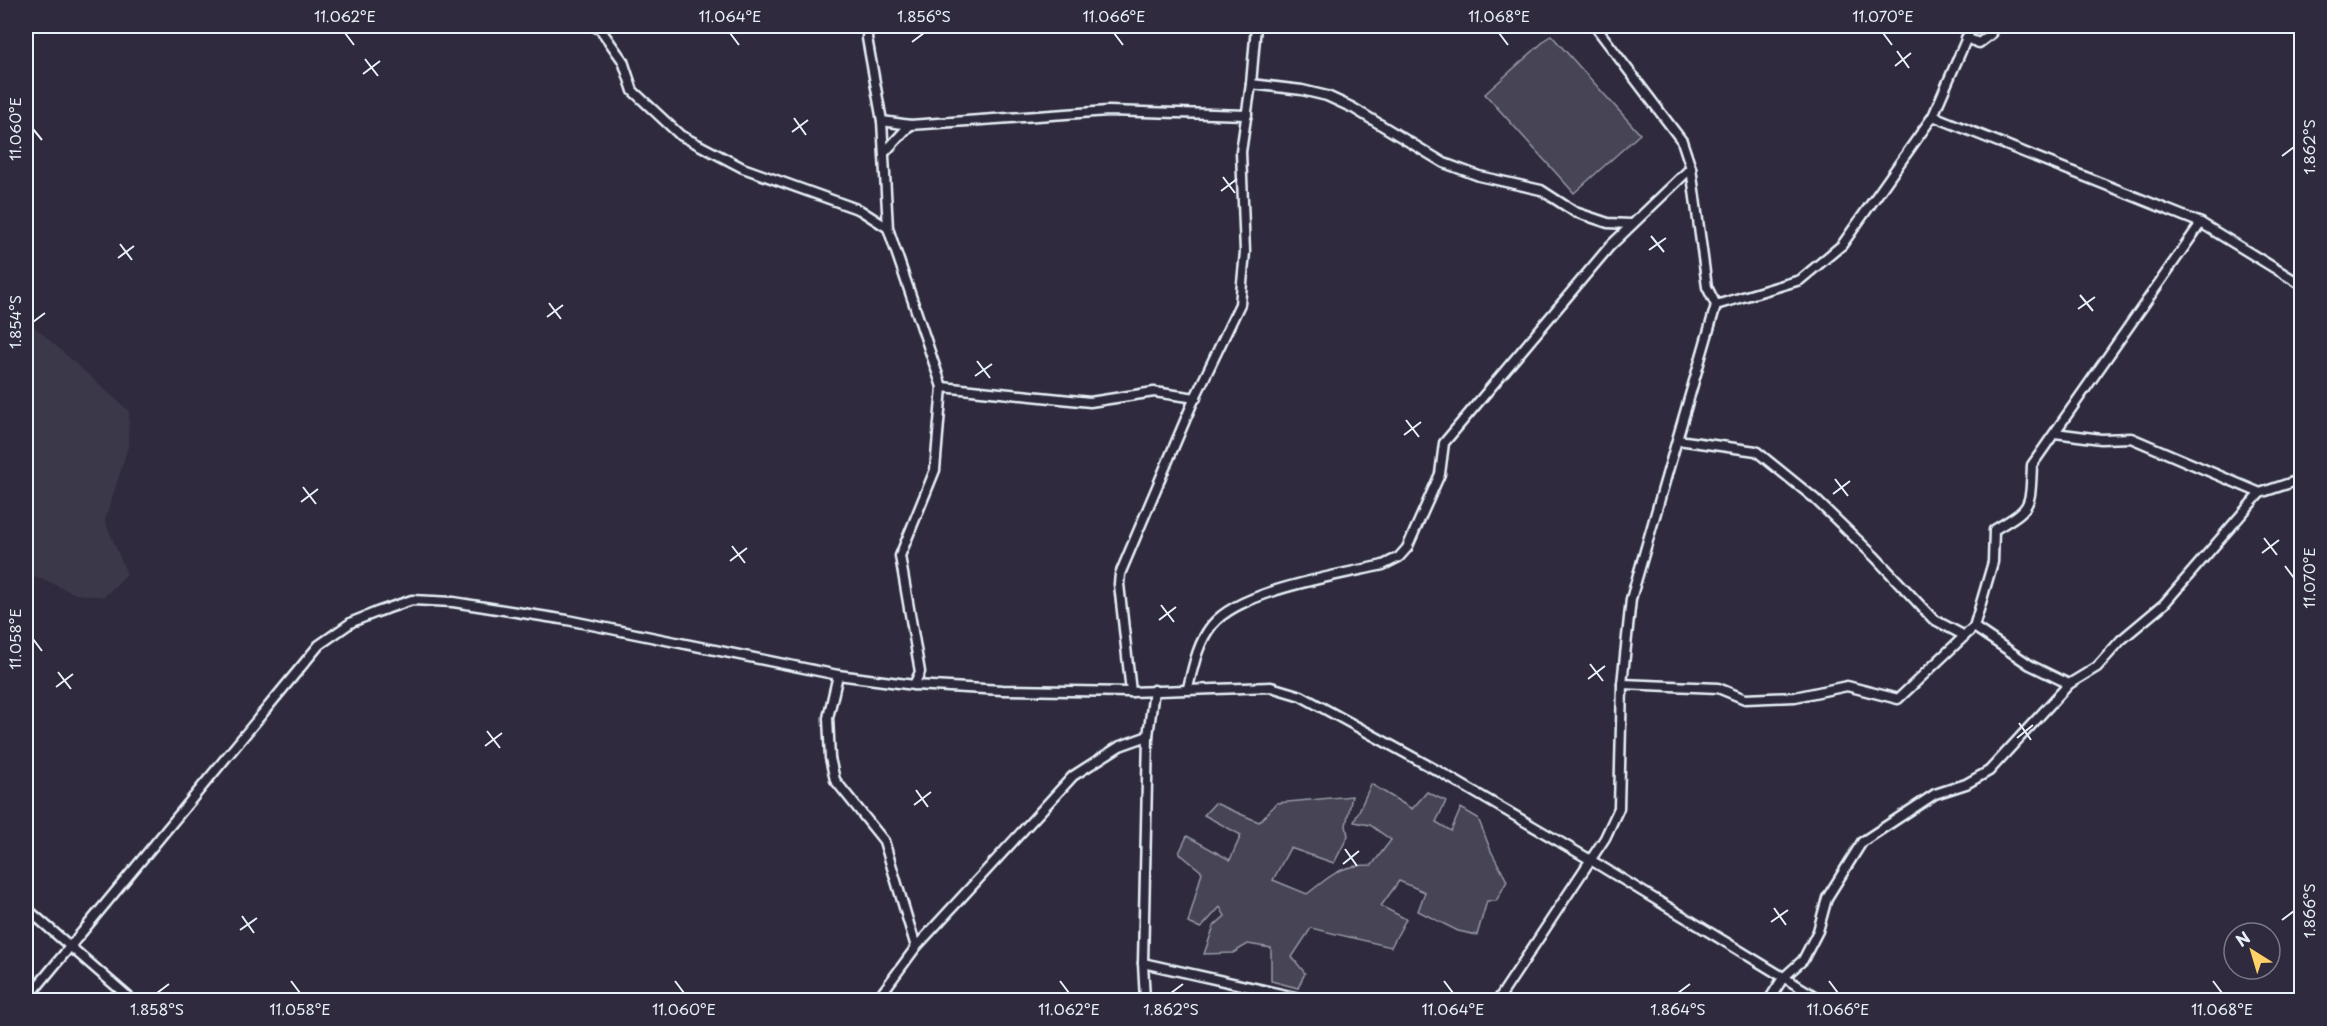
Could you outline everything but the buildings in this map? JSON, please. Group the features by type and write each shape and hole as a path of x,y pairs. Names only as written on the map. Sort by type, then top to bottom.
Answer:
{"street":[{"path":"594,26 601,30 623,60 633,91 680,135 743,168 860,210 888,228"},
{"path":"868,26 867,38 882,121 888,228 942,387 935,470 900,556 920,672 914,685"},
{"path":"1131,692 1119,584 1120,574 1196,398 1240,304 1245,252 1241,152 1251,84 1256,26"},
{"path":"1498,1000 1605,838 1619,808 1622,684 1631,599 1716,305 1707,287 1691,168 1682,141 1595,26"},
{"path":"1716,305 1800,280 1842,245 1933,116 1972,26"},
{"path":"1966,38 1979,42 1991,34 1989,26"},
{"path":"1251,84 1302,90 1326,96 1353,108 1444,163 1479,176 1541,190 1575,212 1608,223 1630,224"},
{"path":"882,121 910,125 1108,111 1247,115"},
{"path":"1933,116 2201,223 2301,285"},
{"path":"885,152 910,125"},
{"path":"1188,688 1195,659 1207,632 1224,613 1268,593 1383,565 1400,557 1407,548 1440,474 1444,443 1524,346 1630,224 1691,168"},
{"path":"1622,684 1718,687 1745,699 1795,698 1847,686 1898,699 1974,627 1993,562 1994,530 2022,513 2030,503 2032,465 2201,223"},
{"path":"942,387 1090,402 1154,392 1196,398"},
{"path":"2055,433 2101,439 2130,438 2260,493"},
{"path":"1678,440 1756,452 1814,498 1875,557 1933,619 1963,635"},
{"path":"1769,1000 1783,978 1803,960 1818,931 1827,898 1862,842 1935,794 1966,784 1989,771 2069,684 2097,667 2121,640 2164,604 2260,493 2301,479"},
{"path":"26,1000 319,645 352,622 412,600 453,602 567,620 838,675 914,685 1002,690 1131,692 1188,688 1271,687 1301,696 1589,859 1821,1000"},
{"path":"1974,627 2030,665 2069,684"},
{"path":"838,675 828,718 830,758 835,780 884,841 916,947"},
{"path":"1145,1000 1143,963 1148,736 1154,690"},
{"path":"877,1000 916,947 1073,776 1120,746 1148,736"},
{"path":"26,908 132,1000"},
{"path":"1143,963 1308,1000"}],"shaded area":[{"path":"1551,35 1640,134 1574,193 1485,94"},
{"path":"26,319 129,411 128,447 105,521 127,574 104,597 75,594 40,578 26,577"},
{"path":"1371,784 1412,809 1427,792 1446,801 1436,822 1451,831 1461,808 1478,818 1491,851 1507,881 1496,901 1487,901 1477,935 1458,931 1418,911 1425,892 1399,881 1381,906 1406,919 1391,947 1311,928 1292,957 1305,973 1298,988 1271,981 1271,948 1248,944 1233,953 1204,954 1214,926 1225,916 1220,907 1201,928 1188,923 1202,872 1179,853 1187,836 1230,860 1241,835 1204,815 1215,803 1259,822 1277,803 1352,796 1346,825 1348,836 1334,863 1290,848 1273,880 1307,894 1337,872 1361,865 1372,865 1391,840 1370,825 1354,822"}]}
